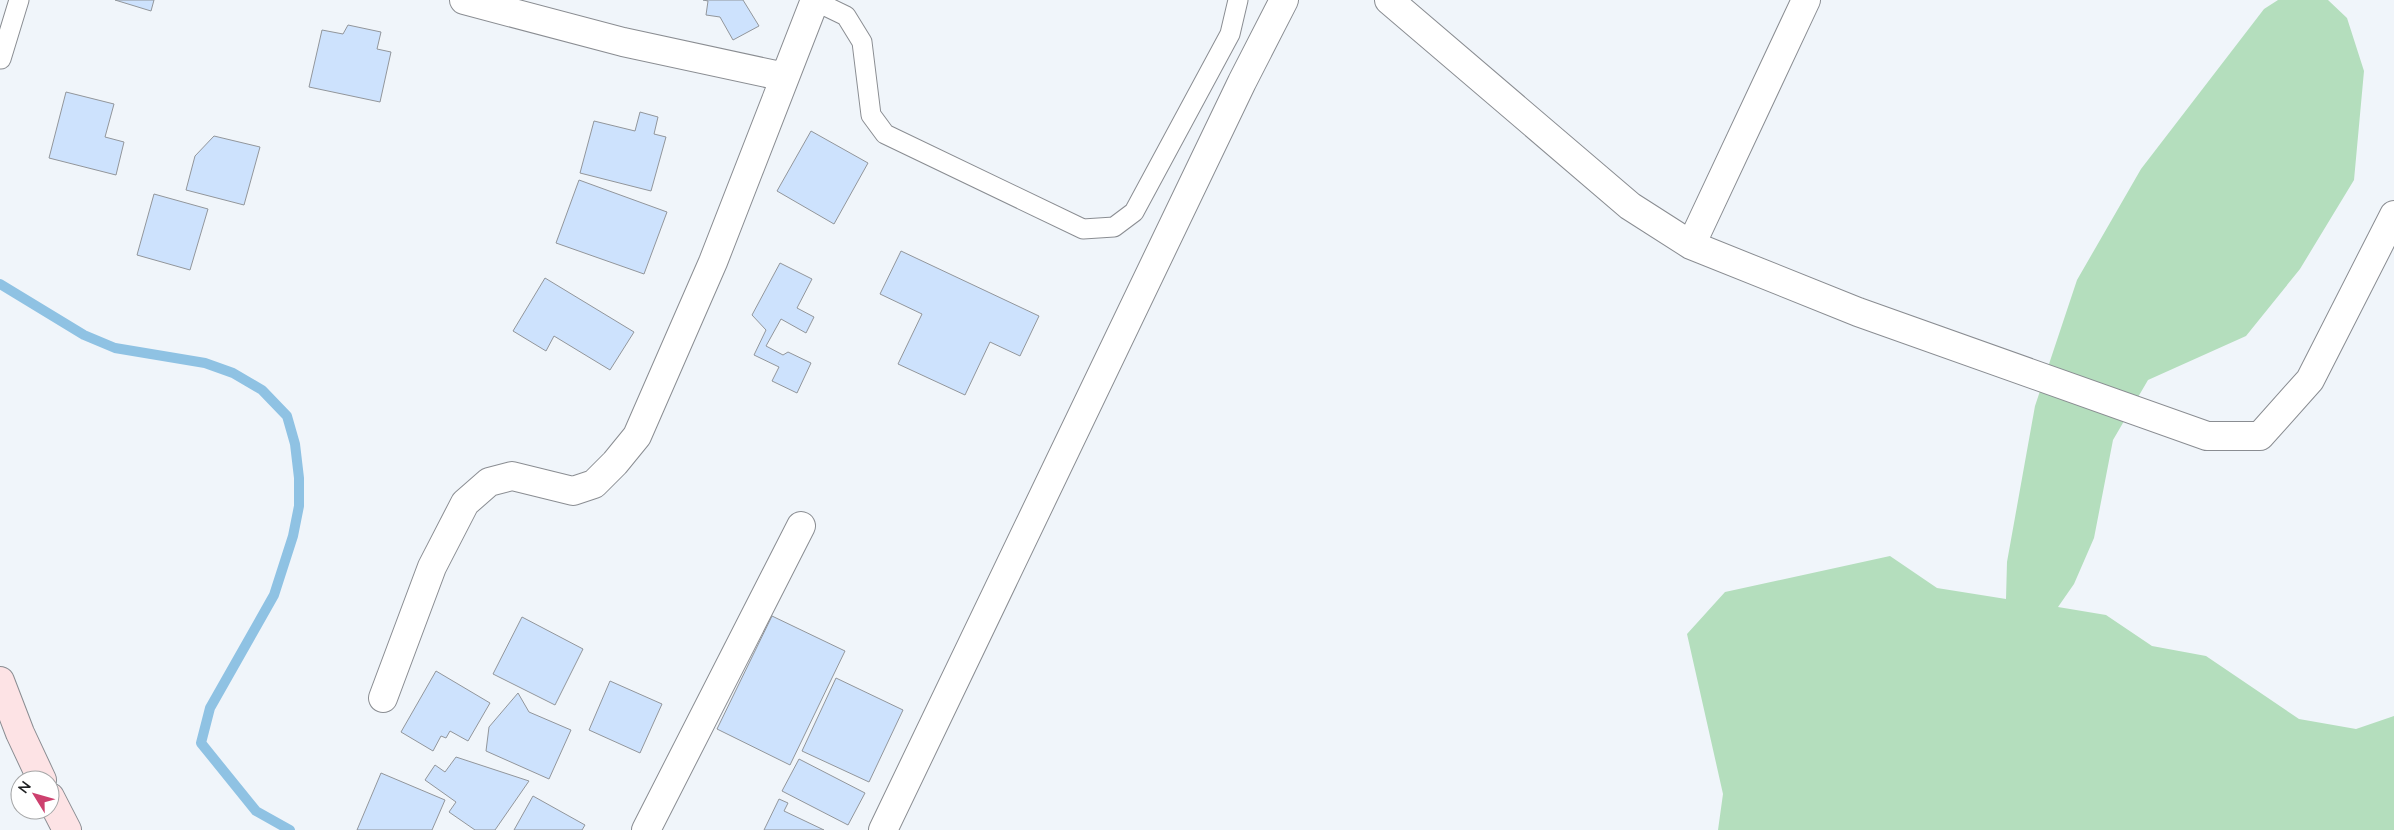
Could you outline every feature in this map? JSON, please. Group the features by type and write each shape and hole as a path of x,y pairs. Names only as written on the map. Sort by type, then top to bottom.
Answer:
{"street":[{"path":"464,0 623,42 785,77"},
{"path":"383,698 432,567 465,503 489,482 512,476 573,491 594,484 616,463 638,436 713,262 815,0"},
{"path":"883,830 1242,82 1284,0"},
{"path":"1389,0 1630,206 1691,245 1858,312 2207,436 2260,436 2310,380 2394,215"},
{"path":"1691,245 1806,0"},
{"path":"646,830 801,526"},
{"path":"0,681 20,733 37,770"},
{"path":"60,816 67,830"}],"lane":[{"path":"1,59 20,0"},
{"path":"815,0 846,16 862,42 871,115 885,134 1083,229 1114,227 1134,212 1230,34 1238,0"}],"green space":[{"path":"2278,0 2328,0 2347,18 2364,71 2354,180 2300,269 2246,336 2148,380 2113,440 2094,538 2074,584 2058,607 2106,615 2152,646 2206,656 2299,719 2356,729 2394,716 2394,830 1718,830 1723,794 1687,634 1725,592 1890,556 1937,588 2006,599 2007,562 2035,406 2077,280 2141,169 2264,9"}],"building":[{"path":"115,0 154,0 151,11"},
{"path":"703,0 743,0 759,26 733,40 720,17 706,15 708,1"},
{"path":"348,25 381,32 377,49 391,52 380,102 309,87 322,30 343,34"},
{"path":"66,92 114,104 105,137 124,142 116,175 49,158"},
{"path":"640,112 658,117 654,134 666,137 651,191 580,173 594,121 635,131"},
{"path":"811,131 868,163 834,224 777,191"},
{"path":"214,136 260,147 244,205 186,190 195,156"},
{"path":"579,180 667,212 644,274 556,243"},
{"path":"154,194 208,209 190,270 137,255"},
{"path":"901,251 1039,316 1020,356 990,342 965,395 898,364 922,314 880,294"},
{"path":"780,263 812,279 797,308 814,317 806,333 781,319 766,346 783,355 788,352 811,363 797,393 772,381 779,367 754,355 766,330 752,315"},
{"path":"545,278 634,332 610,370 554,336 546,351 513,331"},
{"path":"772,616 845,651 790,765 717,729"},
{"path":"522,617 583,649 555,705 493,674"},
{"path":"436,671 490,703 468,741 450,731 446,738 441,736 433,751 401,732"},
{"path":"836,678 903,710 869,782 802,751"},
{"path":"610,681 662,704 640,753 589,730"},
{"path":"518,693 529,712 571,730 549,779 486,751 489,727"},
{"path":"456,757 529,781 495,830 475,830 449,812 456,802 425,780 435,765 445,772"},
{"path":"799,759 865,793 848,825 782,791"},
{"path":"381,773 445,800 432,830 357,830"},
{"path":"533,796 585,825 582,830 514,830"},
{"path":"779,799 788,803 784,811 824,830 764,830"}],"waterway":[{"path":"0,284 84,335 115,348 205,363 233,373 262,390 287,416 295,444 299,478 299,506 293,536 274,595 210,708 201,743 256,811 290,830"}]}
